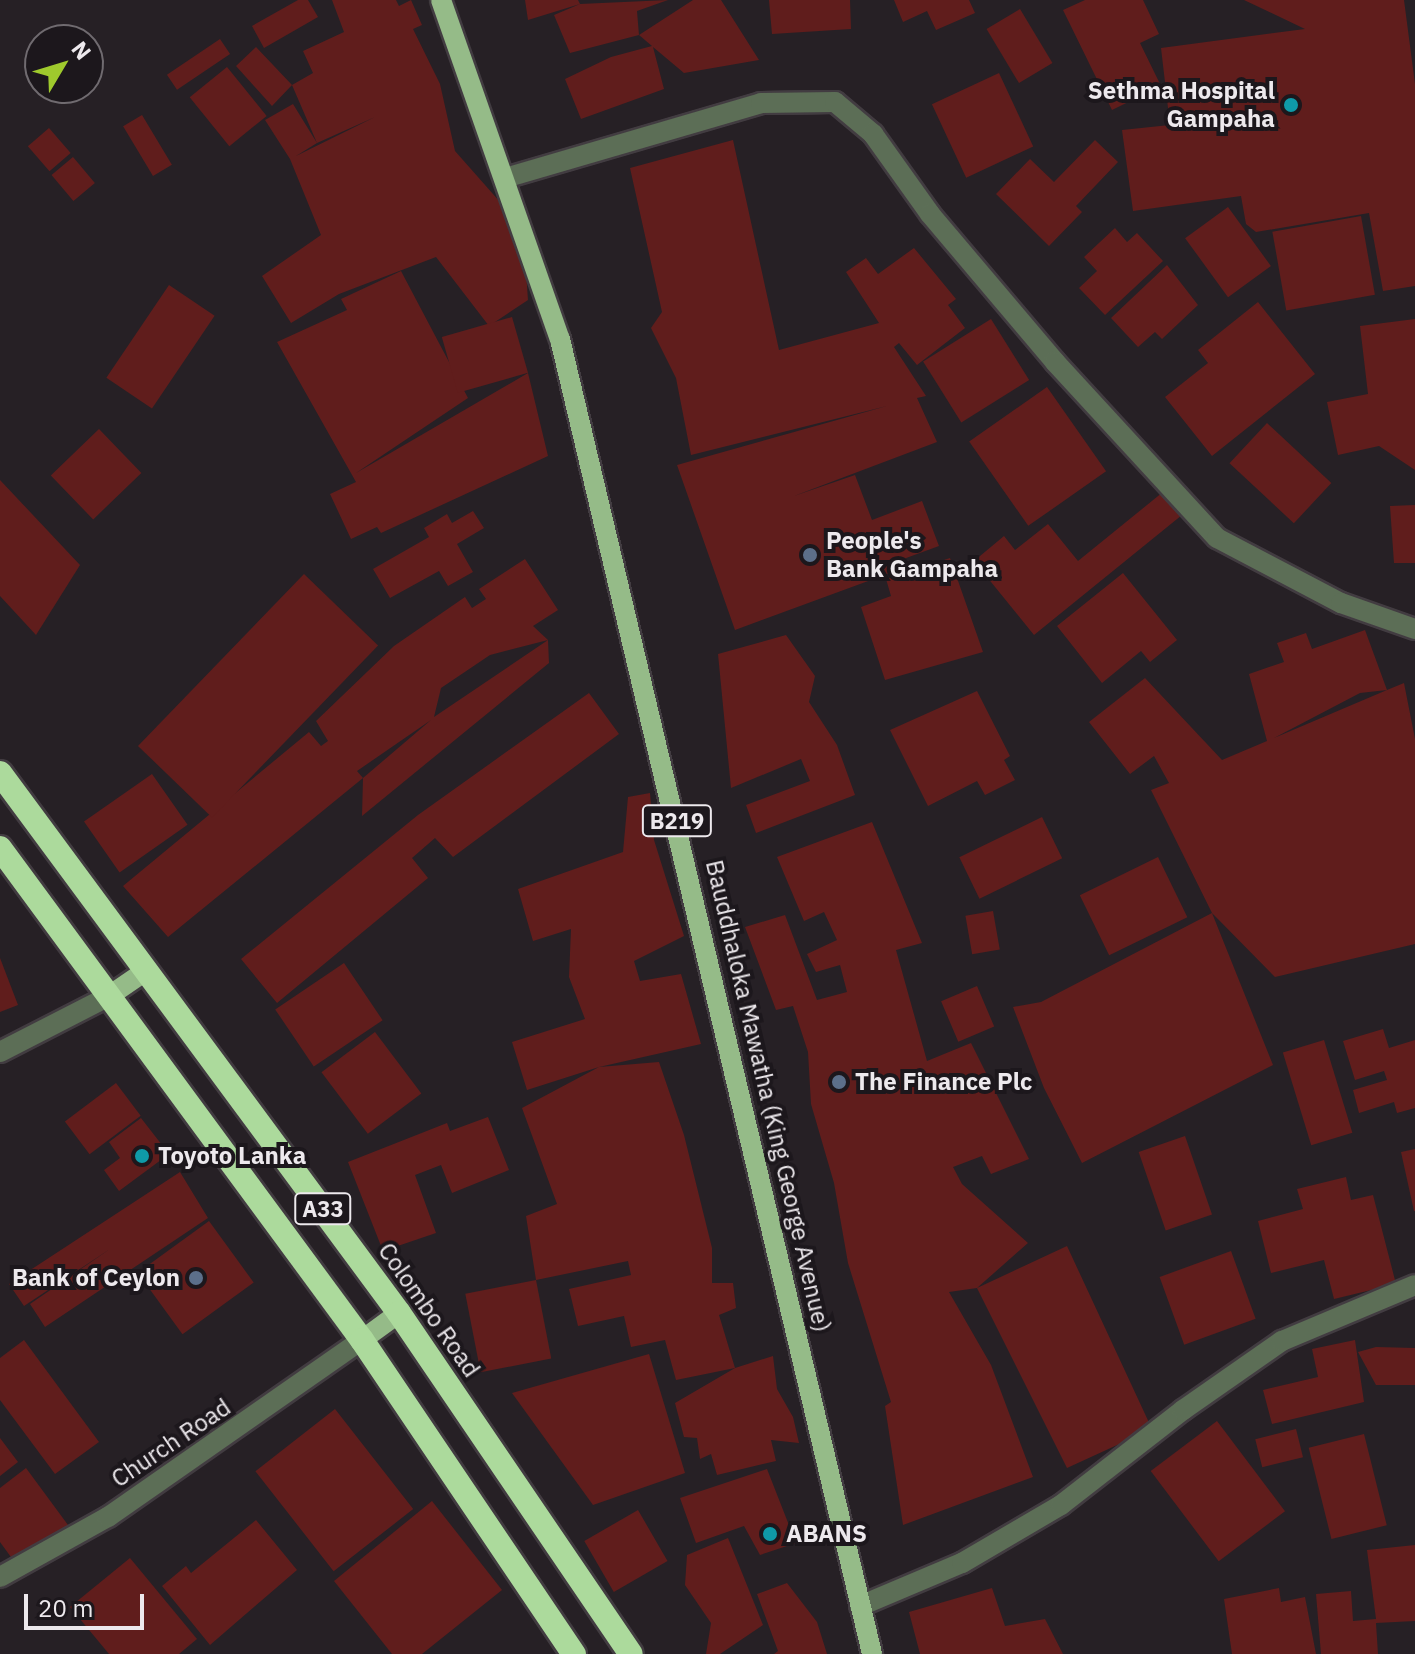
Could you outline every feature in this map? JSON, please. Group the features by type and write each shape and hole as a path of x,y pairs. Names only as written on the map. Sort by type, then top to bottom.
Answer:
{"highway":[{"name":"Colombo Road","path":"0,773 399,1313 631,1654"},
{"name":"A33","path":"0,848 362,1340 574,1654"}],"main road":[{"name":"Bauddhaloka Mawatha (King George Avenue)","path":"441,0 560,339 872,1654"},
{"path":"109,996 147,970"},
{"path":"362,1340 399,1313"}],"street":[{"path":"505,178 761,103 835,102 873,134 930,214 1055,362 1217,538 1341,603 1415,629"},
{"path":"0,1052 109,996"},
{"path":"860,1606 962,1563 1061,1505 1183,1410 1282,1341 1415,1285"},
{"name":"Church Road","path":"0,1577 108,1517 362,1340"}],"building":[{"path":"298,0 308,0 318,17 264,48 252,26"},
{"path":"332,0 396,0 399,6 411,0 422,25 413,29 440,84 455,151 523,228 528,300 489,326 436,257 339,294 291,323 262,276 321,235 290,159 265,120 293,104 317,143 292,85 313,73 303,51 344,32","holes":["375,117 296,156 317,143"]},
{"path":"525,0 578,0 580,4 528,20"},
{"path":"668,0 637,11 639,35 570,53 554,15 580,4"},
{"path":"693,0 721,0 759,60 684,73 653,47 664,89 581,119 565,79 611,57 652,46 639,35"},
{"path":"769,0 850,0 851,29 772,34"},
{"path":"894,0 969,0 975,13 936,30 927,11 903,22"},
{"path":"1085,0 1143,0 1159,34 1140,43 1161,86 1112,110 1063,10"},
{"name":"Sethma Hospital Gampaha","path":"1244,0 1404,0 1415,84 1415,286 1383,291 1369,213 1256,232 1246,224 1241,196 1133,211 1122,130 1170,125 1161,48 1305,29"},
{"path":"1020,9 1052,63 1019,83 987,29"},
{"path":"220,39 230,54 177,90 167,75"},
{"path":"256,47 292,85 272,106 236,66"},
{"path":"227,67 267,116 229,146 190,97"},
{"path":"999,73 1033,146 966,178 932,104"},
{"path":"142,115 172,165 153,176 123,126"},
{"path":"49,128 71,153 50,171 28,146"},
{"path":"733,140 779,350 879,323 846,272 866,258 878,274 914,248 956,299 948,305 965,328 917,365 899,343 894,347 926,396 917,398 937,442 794,496 855,475 872,520 922,501 939,546 887,565 890,573 735,630 677,465 887,406 691,455 676,378 651,328 662,312 630,168"},
{"path":"1095,140 1118,162 1076,206 1082,212 1049,246 996,194 1030,159 1054,182"},
{"path":"73,157 95,183 73,201 52,175"},
{"path":"1228,207 1271,266 1228,297 1185,238"},
{"path":"1361,216 1375,295 1286,310 1272,232"},
{"path":"1115,228 1127,242 1137,233 1163,261 1105,315 1079,288 1097,271 1084,257"},
{"path":"1167,265 1198,305 1162,339 1155,332 1138,347 1111,318"},
{"path":"401,271 468,398 356,473 528,373 548,456 381,533 377,527 351,539 330,494 356,482 277,342 347,310 341,299"},
{"path":"169,285 215,316 152,409 106,378"},
{"path":"1258,302 1315,374 1212,456 1165,397 1208,363 1198,350"},
{"path":"512,317 528,373 458,393 442,337"},
{"path":"991,319 1029,380 961,422 923,361"},
{"path":"1415,319 1415,470 1379,446 1338,455 1327,402 1368,394 1360,326"},
{"path":"1047,387 1106,471 1028,526 969,441"},
{"path":"1267,423 1331,483 1294,523 1229,463"},
{"path":"99,429 141,473 93,519 51,476"},
{"path":"0,480 80,565 36,635 0,596"},
{"path":"1163,492 1182,515 1034,635 974,561 1004,536 1015,550 1048,524 1078,561"},
{"path":"1415,505 1415,563 1394,563 1390,506"},
{"path":"473,511 484,528 457,544 473,572 448,586 439,571 390,598 373,569 429,537 424,528 447,514 452,523"},
{"path":"950,558 983,652 885,680 861,607 891,596 886,579"},
{"path":"525,559 558,610 533,626 548,640 549,663 362,816 363,778 168,937 123,886 309,732 321,746 328,741 316,721 394,646 465,597 472,608 486,599 479,589","holes":["548,640 434,717 441,688 490,655","431,720 363,778 357,771"]},
{"path":"1123,573 1177,640 1150,662 1141,651 1102,683 1057,626"},
{"path":"304,574 378,646 212,817 138,746"},
{"path":"1365,630 1387,690 1404,683 1415,739 1415,944 1275,977 1212,913 1151,790 1169,783 1154,756 1130,774 1089,722 1145,678 1222,760 1267,741 1249,674 1284,662 1277,643 1306,633 1312,649","holes":["1387,690 1274,738 1360,693"]},
{"path":"786,635 815,676 809,702 837,745 855,795 756,833 746,805 810,781 801,759 731,788 718,654"},
{"path":"977,691 1010,756 1004,760 1015,780 985,795 977,781 928,806 890,730"},
{"path":"589,693 619,734 453,857 435,838 412,858 428,878 277,1003 241,959 418,815"},
{"path":"152,774 188,825 120,872 84,822"},
{"path":"650,793 654,840 684,936 634,961 640,981 681,974 701,1044 599,1067 527,1090 512,1042 585,1019 569,977 571,929 533,941 518,889 623,852 628,797"},
{"path":"1042,817 1062,858 979,899 959,857"},
{"path":"872,822 922,943 896,950 927,1061 971,1043 1029,1159 991,1174 982,1156 953,1167 962,1184 1028,1243 977,1288 949,1292 991,1365 1033,1477 903,1525 885,1406 891,1402 848,1263 834,1183 811,1104 808,1052 793,1006 776,1010 745,927 785,915 817,1000 847,992 840,965 816,972 807,954 837,940 824,912 804,921 777,857"},
{"path":"1158,857 1187,917 1109,955 1080,895"},
{"path":"993,911 1000,949 972,954 965,916"},
{"path":"1212,913 1273,1065 1082,1163 1044,1088 1013,1007 1041,1002"},
{"path":"0,958 18,1005 0,1012"},
{"path":"344,963 383,1020 314,1067 275,1009"},
{"path":"977,986 994,1027 958,1042 941,1001"},
{"path":"1383,1029 1389,1048 1415,1040 1415,1108 1397,1113 1394,1102 1359,1113 1353,1090 1387,1080 1384,1071 1355,1080 1343,1041"},
{"path":"375,1032 421,1093 368,1134 321,1072"},
{"path":"1324,1040 1352,1133 1311,1145 1283,1053"},
{"path":"659,1062 684,1135 712,1248 712,1283 733,1283 736,1308 719,1315 735,1368 676,1380 665,1340 631,1347 624,1316 578,1326 569,1289 631,1275 628,1261 536,1280 526,1216 557,1204 522,1108 599,1067"},
{"path":"116,1083 141,1116 90,1154 65,1122"},
{"path":"488,1117 509,1170 452,1193 441,1165 415,1175 436,1233 383,1251 348,1162 447,1123 450,1131"},
{"name":"Toyoto Lanka","path":"141,1118 169,1154 119,1191 104,1170 120,1158 109,1142"},
{"path":"1185,1136 1212,1214 1166,1230 1139,1152"},
{"path":"1415,1149 1415,1211 1414,1211 1401,1152"},
{"path":"180,1172 208,1218 45,1327 30,1304 110,1249 24,1306 9,1284"},
{"path":"1346,1177 1351,1200 1373,1195 1396,1284 1334,1299 1324,1260 1271,1273 1258,1221 1303,1209 1297,1189"},
{"name":"Bank of Ceylon","path":"209,1221 254,1282 182,1334 138,1273"},
{"path":"1067,1246 1152,1429 1067,1468 977,1288"},
{"path":"1231,1251 1256,1319 1184,1345 1160,1277"},
{"path":"536,1280 551,1359 481,1372 465,1294"},
{"path":"24,1340 99,1442 55,1474 0,1400 0,1358"},
{"path":"1355,1340 1364,1402 1272,1424 1263,1390 1318,1377 1312,1349"},
{"path":"1376,1347 1415,1348 1415,1385 1376,1385 1358,1352"},
{"path":"649,1354 685,1473 593,1505 512,1393"},
{"path":"773,1356 777,1389 793,1417 799,1443 771,1440 776,1461 717,1475 711,1454 700,1459 697,1438 684,1437 675,1403 735,1368"},
{"path":"335,1409 413,1509 334,1571 255,1471"},
{"path":"1217,1421 1285,1511 1219,1561 1151,1471"},
{"path":"1296,1429 1303,1457 1262,1467 1255,1439"},
{"path":"1364,1434 1387,1525 1331,1539 1309,1448"},
{"path":"0,1438 18,1462 0,1476"},
{"path":"26,1468 68,1525 16,1564 0,1542 0,1488"},
{"path":"767,1469 796,1543 760,1555 744,1526 696,1543 680,1498"},
{"path":"432,1501 502,1590 422,1654 392,1654 334,1581"},
{"path":"638,1510 668,1561 614,1592 584,1541"},
{"path":"256,1520 297,1570 210,1645 162,1586 186,1566 191,1573"},
{"path":"728,1538 763,1625 720,1654 706,1654 711,1623 685,1585 687,1555"},
{"path":"1415,1545 1415,1621 1376,1623 1378,1654 1321,1654 1316,1594 1351,1591 1353,1621 1376,1619 1367,1550"},
{"path":"130,1558 197,1639 179,1654 109,1654 70,1607"},
{"path":"787,1583 817,1622 827,1654 774,1654 778,1651 757,1594"},
{"path":"992,1588 1005,1626 1045,1619 1063,1654 920,1654 909,1612"},
{"path":"1279,1588 1281,1602 1305,1597 1316,1654 1232,1654 1224,1599"}],"place":[{"name":"Sethma Hospital Gampaha","path":"1291,105"},
{"name":"People's Bank Gampaha","path":"810,555"},
{"name":"The Finance Plc","path":"839,1082"},
{"name":"Toyoto Lanka","path":"142,1156"},
{"name":"Bank of Ceylon","path":"196,1278"},
{"name":"ABANS","path":"770,1534"}]}
